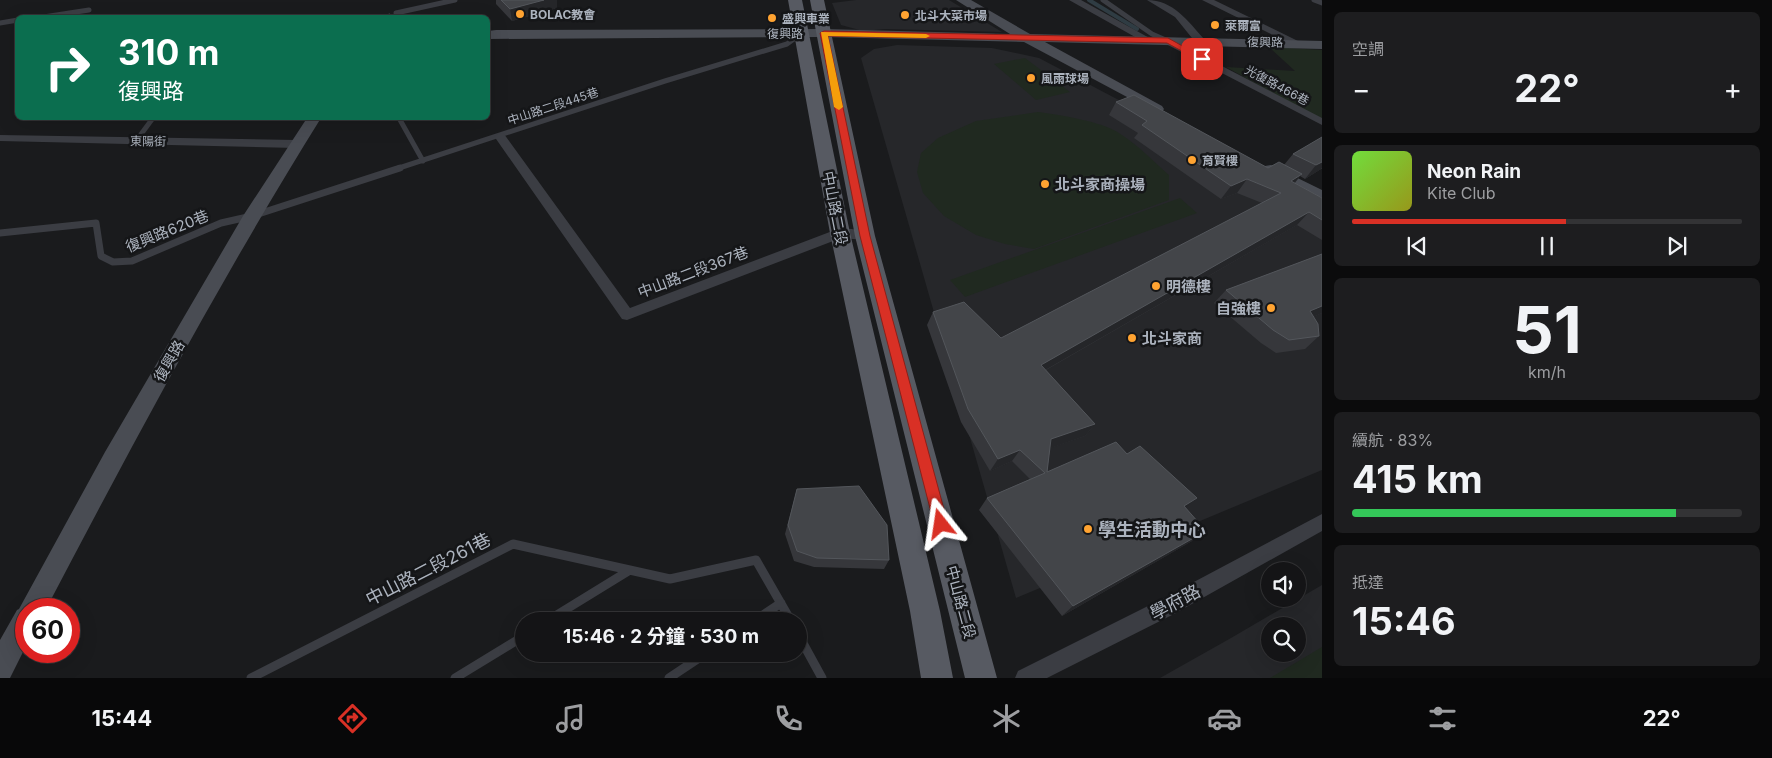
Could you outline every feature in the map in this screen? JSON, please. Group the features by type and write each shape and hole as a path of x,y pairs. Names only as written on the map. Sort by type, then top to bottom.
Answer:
{"main road":[{"name":"中山路二段","path":"795,0 813,33 981,678"},
{"name":"中山路二段","path":"817,0 813,33 840,233 924,611 937,678"}],"street":[{"path":"962,0 1027,38 1173,117"},
{"path":"1074,0 1148,40"},
{"path":"1152,0 1178,15 1200,41"},
{"path":"1207,0 1297,44"},
{"name":"復興路","path":"490,35 813,33 1322,45"},
{"name":"光復路466巷","path":"1168,41 1322,122"},
{"name":"復興路","path":"38,598 113,459 252,216 313,120"},
{"name":"中山路二段367巷","path":"500,136 627,315 840,233 865,236"},
{"name":"東陽街","path":"0,138 296,144"},
{"path":"1260,164 1322,197"},
{"name":"學府路","path":"1025,678 1166,607 1322,522"},
{"path":"0,668 15,640"}],"lane":[{"path":"396,13 455,0"},
{"path":"1103,0 1152,34 1168,41"},
{"path":"1314,0 1322,4"},
{"path":"56,15 89,10"},
{"path":"0,22 15,20"},
{"name":"中山路二段445巷","path":"252,216 665,81 788,44 813,33"},
{"path":"136,140 151,120"},
{"path":"399,120 423,161"},
{"name":"復興路620巷","path":"0,233 96,223 101,256 113,262 132,261 221,223 252,216"},
{"name":"中山路二段261巷","path":"251,678 513,544 670,579 756,560 786,612"},
{"path":"562,612 630,570"},
{"path":"768,612 781,603"},
{"path":"455,678 515,641"},
{"path":"807,651 822,678"},
{"path":"669,678 693,662"}],"shaded area":[{"name":"北斗大菜市場","path":"856,0 949,0 1002,32 885,29 863,31 841,25 832,3"},
{"name":"北斗家商","path":"897,45 992,48 1039,58 1322,207 1322,470 1016,598 861,58 874,49"},
{"path":"1269,47 1322,50 1322,120 1226,67 1295,71"},
{"name":"風雨球場","path":"1025,58 1070,92 1036,100 994,64"},
{"name":"北斗家商操場","path":"1038,112 1091,122 1119,133 1169,175 1169,200 1034,249 1005,244 976,235 944,216 923,193 917,172 921,153 938,138 976,121"},
{"name":"北斗家商操場","path":"1180,198 1197,213 965,297 950,280"},
{"path":"1322,585 1322,678 1160,678 1261,621 1261,662 1306,662 1306,617 1267,617 1284,607 1306,607 1306,594"},
{"path":"1322,647 1322,678 1270,678 1297,662 1306,662 1306,657"}],"building":[{"path":"501,0 544,0 510,9"},
{"path":"1134,95 1268,168 1279,162 1302,174 1291,181 1322,198 1322,220 1309,212 1041,365 1095,424 1051,439 1047,472 1116,442 1127,454 1140,446 1197,498 1184,506 1206,531 1073,606 987,498 1045,473 1020,450 998,459 968,409 933,312 964,302 1001,338 1281,193 1247,179 1231,186 1142,125 1147,121 1116,102"},
{"path":"1322,137 1322,162 1316,165 1293,154"},
{"name":"自強樓","path":"1322,254 1322,306 1310,311 1318,324 1319,336 1289,340 1273,330 1226,290"},
{"path":"859,486 887,525 889,560 817,558 797,551 788,525 797,489"}],"waterway":[{"path":"1089,0 1137,29"}],"slow traffic":[{"path":"839,107 824,33 926,36"}],"place":[{"name":"BOLAC教會","path":"520,14"},
{"name":"北斗大菜市場","path":"905,15"},
{"name":"盛興車業","path":"772,18"},
{"name":"萊爾富","path":"1215,25"},
{"name":"風雨球場","path":"1031,78"},
{"name":"育賢樓","path":"1192,160"},
{"name":"北斗家商操場","path":"1045,184"},
{"name":"明德樓","path":"1156,286"},
{"name":"自強樓","path":"1271,308"},
{"name":"北斗家商","path":"1132,338"},
{"name":"學生活動中心","path":"1088,529"}],"route":[{"path":"941,524 865,236 824,33 1168,41 1202,59"}]}
